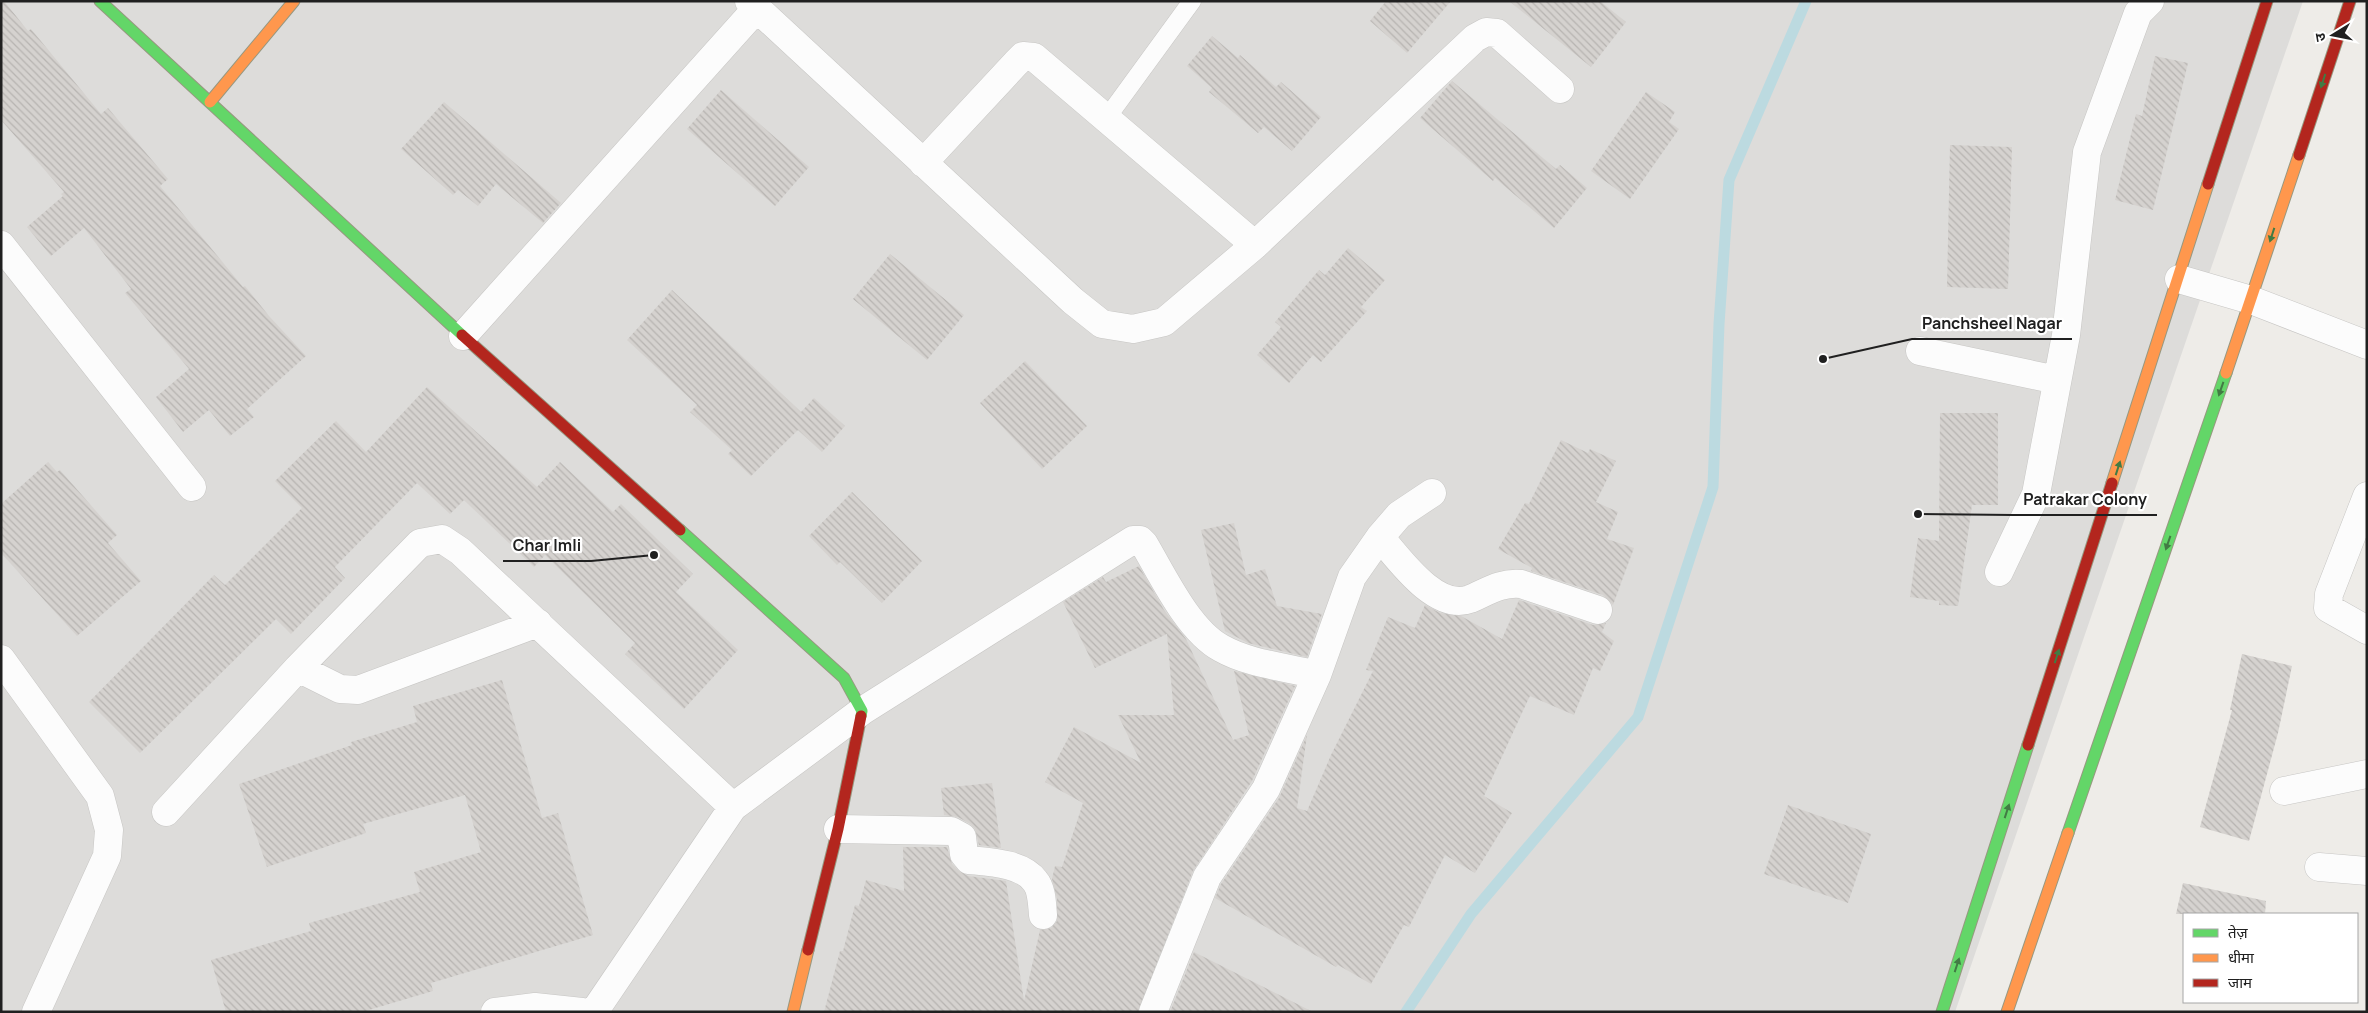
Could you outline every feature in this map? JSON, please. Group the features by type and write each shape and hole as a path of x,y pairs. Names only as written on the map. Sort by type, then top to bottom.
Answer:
{"main road":[{"path":"100,1 463,336 844,678 862,711 838,830 794,1012"},
{"path":"210,102 294,1"},
{"path":"1942,1012 2267,1"},
{"path":"2007,1012 2251,300 2350,1"}],"street":[{"path":"1999,572 2036,494 2066,335 2087,152 2138,13 2150,1"},
{"path":"463,336 753,5 1073,301 1102,324 1133,329 1164,322 1255,245 1475,38 1486,32 1497,33 1560,89"},
{"path":"923,163 1023,56 1034,57 1255,245"},
{"path":"1,245 192,487"},
{"path":"2179,279 2251,300 2367,345"},
{"path":"1920,351 2058,380"},
{"path":"1153,1012 1207,877 1266,789 1317,675 1352,577 1380,536 1399,516 1432,493"},
{"path":"2367,496 2329,594 2328,608 2367,630"},
{"path":"1380,536 1418,580 1434,594 1448,600 1464,601 1510,583 1520,584 1598,610"},
{"path":"166,812 298,668 420,543 442,539 460,551 733,807"},
{"path":"594,1012 733,807 862,711 1133,540 1140,540 1144,544 1193,624 1218,647 1249,659 1317,675"},
{"path":"298,668 340,689 358,690 538,623"},
{"path":"1,659 100,796 108,830 108,856 36,1012"},
{"path":"2284,791 2367,774"},
{"path":"838,830 951,831 962,837 964,854 969,860 1006,864 1034,879 1038,886 1043,915"},
{"path":"2319,867 2367,871"},
{"path":"496,1012 535,1007 582,1012"}],"lane":[{"path":"1106,119 1192,1"}],"shaded area":[{"path":"1,1 2303,1 1955,1012 1,1012"}],"building":[{"path":"1,1 4,1 28,31 31,29 101,114 108,108 168,179 160,186 243,287 245,286 269,316 306,356 247,409 254,417 230,436 209,410 183,432 156,397 189,369 125,293 131,289 84,228 51,256 27,227 63,196 61,194 64,192 1,120"},
{"path":"1386,1 1451,1 1407,53 1370,21"},
{"path":"1509,1 1600,1 1626,22 1591,67"},
{"path":"1212,36 1238,58 1240,55 1276,87 1281,82 1321,117 1292,151 1264,127 1258,133 1209,92 1212,88 1187,66"},
{"path":"2155,56 2188,63 2153,210 2115,200 2136,114 2142,116"},
{"path":"1452,81 1556,169 1560,165 1587,188 1554,228 1495,178 1493,181 1420,118"},
{"path":"721,90 809,167 775,206 687,129"},
{"path":"1646,92 1675,112 1669,122 1679,129 1630,199 1591,171"},
{"path":"444,102 561,203 543,223 496,184 478,206 458,190 453,195 401,149"},
{"path":"1950,145 2012,147 2008,289 1947,287"},
{"path":"1348,248 1385,280 1361,307 1367,311 1321,362 1313,355 1289,383 1257,355 1281,327 1275,322 1319,270 1325,275"},
{"path":"890,254 964,315 927,360 853,299"},
{"path":"672,290 801,412 814,398 845,426 822,452 798,430 751,476 728,454 732,450 690,412 697,405 627,340"},
{"path":"1025,361 1087,426 1042,469 980,403"},
{"path":"427,387 537,487 560,462 613,512 621,504 693,574 676,592 738,650 684,709 625,654 635,643 545,555 534,567 464,500 450,514 417,483 335,567 345,578 291,634 276,619 140,753 89,702 214,575 225,585 302,508 275,481 336,421 366,452"},
{"path":"1940,413 1998,413 1998,505 1972,505 1958,606 1939,605 1939,601 1910,597 1918,538 1939,541"},
{"path":"1561,440 1588,453 1590,449 1616,461 1596,502 1618,512 1607,539 1634,548 1613,605 1603,595 1531,571 1532,568 1498,549 1525,503 1529,504"},
{"path":"48,462 57,472 60,470 117,535 108,543 141,581 77,636 1,553 1,504"},
{"path":"852,492 922,561 882,603 840,562 837,565 809,536"},
{"path":"1234,523 1246,575 1265,569 1277,606 1322,614 1307,657 1248,643 1225,631 1201,530"},
{"path":"1139,566 1164,610 1186,639 1233,740 1249,735 1234,671 1295,686 1252,781 1193,871 1138,1012 824,1012 840,951 843,951 855,905 859,906 866,880 904,891 903,847 947,847 952,864 968,876 1006,881 1024,1001 1040,930 1051,928 1057,921 1057,899 1052,879 1055,866 1062,867 1083,803 1045,782 1074,727 1141,763 1118,715 1174,715 1167,634 1095,668 1063,602 1103,577 1106,582"},
{"path":"1519,600 1593,625 1606,623 1602,632 1614,641 1600,671 1593,668 1574,715 1530,696 1484,796 1512,813 1475,873 1445,855 1409,927 1404,925 1371,984 1338,965 1336,967 1215,898 1221,884 1279,798 1307,735 1297,808 1307,811 1331,755 1373,671 1366,670 1388,617 1415,628 1425,605 1440,613 1461,616 1502,639"},
{"path":"2242,654 2292,666 2278,733 2249,841 2200,827 2232,710 2230,710"},
{"path":"502,680 542,818 558,813 593,935 431,983 433,991 362,1012 226,1012 211,960 311,931 309,923 420,892 414,872 481,852 465,795 363,824 366,833 267,867 239,784 352,745 351,742 417,722 413,706"},
{"path":"992,783 1001,848 979,845 975,829 970,824 958,817 944,815 941,788"},
{"path":"1788,805 1871,834 1848,903 1764,874"},
{"path":"2183,883 2266,901 2265,913 2176,914"},
{"path":"1194,952 1313,1012 1170,1012"}],"waterway":[{"path":"1406,1012 1471,914 1638,717 1713,487 1719,324 1729,180 1806,1"}],"traffic: fast":[{"path":"100,1 462,335"},
{"path":"2068,833 2226,373"},
{"path":"680,530 844,678 862,711 861,716"},
{"path":"1942,1012 2028,745"}],"traffic: slow":[{"path":"210,102 294,1"},
{"path":"2226,373 2299,155"},
{"path":"2112,483 2208,184"},
{"path":"2007,1012 2068,833"},
{"path":"793,1012 808,950"}],"traffic: jam":[{"path":"2208,184 2267,1"},
{"path":"2299,155 2350,1"},
{"path":"462,335 680,530"},
{"path":"2028,745 2112,483"},
{"path":"808,950 838,829 861,716"}],"place":[{"name":"Panchsheel Nagar","path":"1823,359"},
{"name":"Patrakar Colony","path":"1918,514"},
{"name":"Char Imli","path":"654,555"}]}
